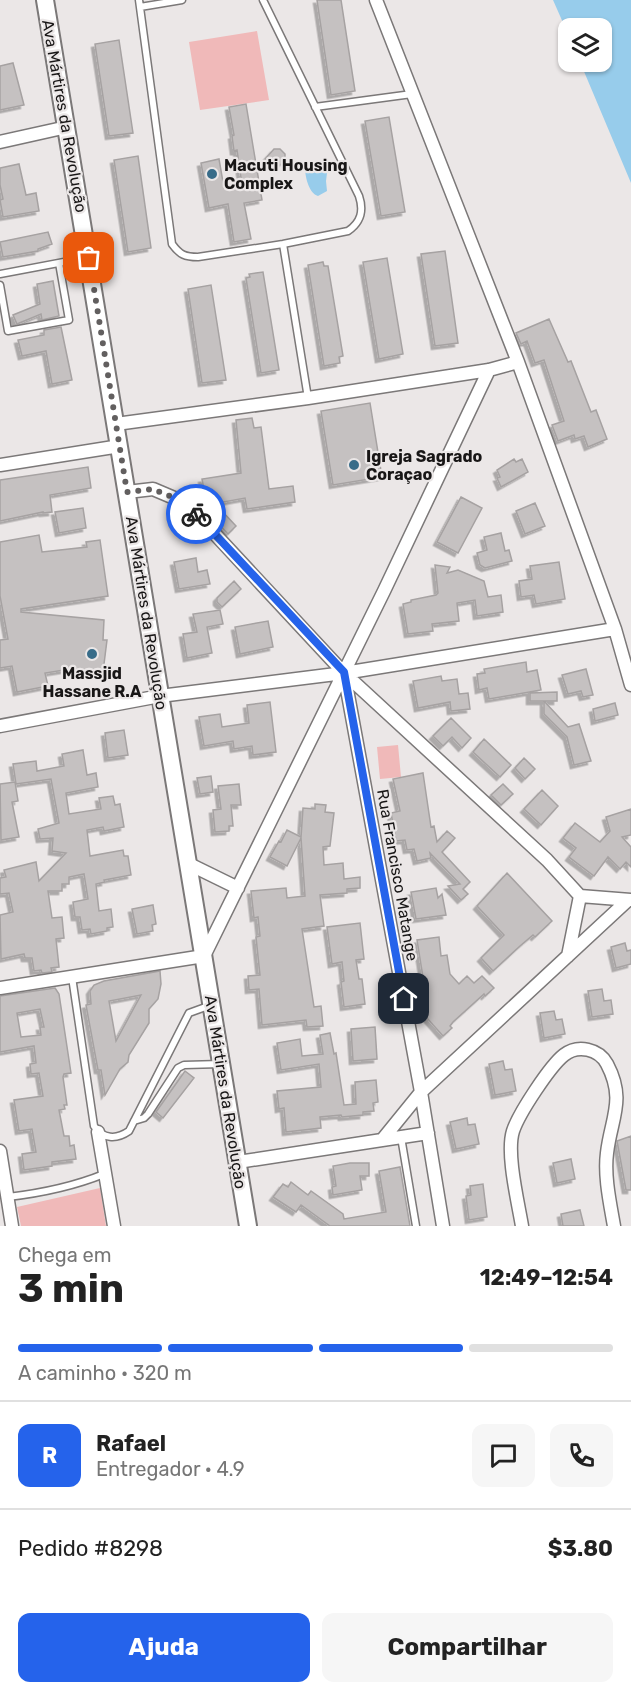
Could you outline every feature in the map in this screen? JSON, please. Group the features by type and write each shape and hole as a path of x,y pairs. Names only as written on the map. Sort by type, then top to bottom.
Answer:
{"street":[{"name":"Ava Mártires da Revolução","path":"45,0 68,127 248,1226"},
{"path":"376,0 518,362 615,629 631,686"},
{"path":"0,142 68,127"},
{"path":"116,424 308,398 489,370 518,362"},
{"path":"0,988 204,956 489,370"},
{"path":"0,465 120,446"},
{"path":"127,492 153,489 186,503 344,672 547,860 580,896 629,901"},
{"path":"0,726 160,696 344,672 615,629"},
{"name":"Rua Francisco Matange","path":"344,672 421,1092 443,1226"},
{"path":"189,864 238,888"},
{"path":"567,957 580,896"},
{"path":"382,1140 421,1092 629,901"},
{"path":"522,1226 511,1149 513,1130 545,1077 564,1055 577,1048 594,1050 606,1062 616,1087 616,1115 606,1154 614,1226"},
{"path":"98,1132 114,1226"},
{"path":"238,1162 428,1133"},
{"path":"0,1151 4,1198 12,1226"}],"lane":[{"path":"182,0 140,4 172,244 185,257 283,244 348,231 357,224 361,217 362,204 262,0"},
{"path":"315,107 413,94"},
{"path":"283,244 308,398"},
{"path":"0,274 89,258"},
{"path":"0,285 8,331 69,320 59,263"},
{"path":"72,977 94,1126 98,1132 114,1138 122,1137 129,1131 189,1013 212,1005"},
{"path":"134,1121 148,1114 178,1068 184,1065 221,1064"},
{"path":"401,1137 416,1226"},
{"path":"4,1198 51,1192 104,1174"}],"shaded area":[{"path":"257,31 269,100 200,110 189,42"},
{"path":"398,745 401,777 380,779 377,747"},
{"path":"100,1188 106,1226 21,1226 17,1207"}],"water":[{"path":"553,0 631,0 631,183 584,72 612,72 612,18 561,18"},
{"path":"311,162 322,163 327,173 327,191 318,196 310,189 305,170"}],"building":[{"path":"317,0 341,0 355,91 331,95"},
{"path":"119,40 133,133 109,136 95,44"},
{"path":"13,63 24,105 0,110 0,66"},
{"name":"Macuti Housing Complex","path":"246,104 262,200 244,203 251,239 234,242 228,204 209,208 201,163 219,159 224,188 242,185 237,150 234,151 232,136 234,135 229,107"},
{"path":"389,117 405,212 381,216 365,121"},
{"path":"274,149 280,149 285,154 285,161 280,165 274,165 265,159"},
{"path":"138,156 151,248 128,252 114,160"},
{"path":"19,164 26,195 36,193 39,211 3,217 0,200 3,199 0,168"},
{"path":"48,232 52,244 38,251 3,257 0,242"},
{"path":"445,251 458,343 435,346 421,254"},
{"path":"387,258 403,354 379,359 363,262"},
{"path":"323,262 324,266 328,266 343,356 339,357 340,363 324,366 308,265"},
{"path":"263,272 279,370 261,373 246,278 250,277 249,274"},
{"path":"53,281 59,316 42,320 41,314 17,324 13,315 40,304 37,284"},
{"path":"211,285 226,380 202,383 188,289"},
{"path":"549,319 568,362 571,361 591,412 596,410 607,439 588,447 584,436 575,439 574,435 558,441 552,425 564,421 544,360 535,363 527,341 521,344 516,333"},
{"path":"61,327 72,380 52,384 46,351 22,356 18,340 44,335 44,330"},
{"path":"370,403 382,477 333,485 321,411"},
{"path":"252,418 254,428 261,427 269,489 293,486 295,502 247,509 245,498 207,505 202,479 241,473 236,420"},
{"path":"514,459 516,462 522,459 528,472 501,487 497,478 500,477 497,470"},
{"path":"88,467 91,488 50,495 52,512 0,521 0,480"},
{"path":"461,497 482,508 458,553 437,542"},
{"path":"535,503 545,526 525,534 516,511"},
{"path":"83,508 86,528 59,533 55,512"},
{"path":"221,510 236,526 228,534 213,518"},
{"path":"501,533 505,551 509,550 512,561 485,568 480,565 477,553 487,550 484,537"},
{"path":"39,535 42,552 87,547 86,542 100,540 108,596 21,609 21,612 104,620 103,640 107,640 103,672 70,669 45,673 48,686 17,692 12,666 0,668 0,640 8,639 0,596 0,542"},
{"path":"196,558 198,572 207,570 210,584 179,589 174,562"},
{"path":"559,562 565,599 536,604 534,595 521,597 519,581 532,579 530,566"},
{"path":"435,565 450,567 447,573 458,570 484,581 488,597 501,595 503,612 477,616 475,600 457,603 459,621 432,624 433,631 408,634 403,604 438,593"},
{"path":"234,581 241,589 222,607 217,602 217,598"},
{"path":"220,610 223,624 207,627 212,653 187,658 183,634 197,632 193,614"},
{"path":"268,621 273,647 240,654 235,627"},
{"path":"526,662 527,672 537,670 541,690 489,699 487,688 479,690 477,674 485,673 484,669"},
{"path":"586,669 593,695 583,697 581,691 568,694 562,675"},
{"path":"441,676 442,681 457,679 459,694 468,693 470,709 451,711 450,702 418,708 413,681"},
{"path":"557,692 557,701 530,701 530,693"},
{"path":"544,701 568,727 579,724 591,761 574,765 567,737 544,714"},
{"path":"270,702 276,752 253,755 252,746 234,749 233,741 204,746 199,717 220,714 222,727 249,723 247,705"},
{"path":"615,703 618,715 595,721 593,709"},
{"path":"451,718 471,738 462,748 452,737 443,746 433,736"},
{"path":"124,730 128,755 108,758 105,733"},
{"path":"484,739 511,765 500,777 473,752"},
{"path":"83,750 87,775 96,773 98,787 66,793 69,814 101,809 99,798 113,796 115,805 120,804 124,827 104,831 103,827 87,830 90,856 123,850 124,856 128,856 131,875 104,880 105,882 96,884 99,911 111,909 113,927 107,928 107,931 91,934 90,929 82,930 80,917 75,917 73,902 88,899 84,874 69,877 69,884 62,884 62,891 48,891 52,918 62,917 64,938 56,939 59,967 51,968 52,972 42,973 41,970 34,971 32,958 25,958 24,954 1,959 0,915 13,912 9,893 0,894 0,878 6,877 4,870 36,862 39,881 66,853 52,851 53,838 40,839 38,829 59,823 51,779 16,784 13,764 36,761 37,771 64,766 62,754"},
{"path":"524,758 535,769 525,779 515,768"},
{"path":"423,773 431,827 434,826 437,842 447,831 455,838 442,852 470,882 463,889 468,894 461,900 448,886 460,884 430,853 431,858 417,861 414,849 407,850 405,840 396,841 391,813 400,811 393,779"},
{"path":"211,776 213,792 200,794 197,778"},
{"path":"15,782 18,801 12,802 19,837 1,840 0,784"},
{"path":"239,784 241,805 231,805 233,826 229,826 229,831 215,832 213,810 221,809 218,786"},
{"path":"503,784 513,794 501,805 491,795"},
{"path":"542,790 558,806 541,825 524,809"},
{"path":"315,804 326,805 325,812 334,813 330,846 323,847 324,865 343,863 344,879 360,877 360,888 347,889 347,893 320,895 324,926 302,929 314,1007 321,1006 323,1026 307,1027 306,1020 262,1025 259,989 249,990 248,976 260,975 256,937 260,936 258,917 254,918 251,891 286,888 287,898 305,896 301,838 287,866 270,857 287,830 301,837 303,808 315,809"},
{"path":"631,809 631,835 622,837 631,847 631,867 626,862 620,869 608,857 594,876 569,857 576,848 563,838 575,823 600,842 610,831 606,817"},
{"path":"507,873 552,921 493,971 481,958 504,935 477,906"},
{"path":"436,888 438,898 442,894 446,915 416,919 411,892"},
{"path":"153,905 156,924 152,925 153,931 137,934 132,909"},
{"path":"360,923 364,959 356,960 359,979 362,979 365,1004 344,1007 341,982 344,981 342,962 332,964 327,927"},
{"path":"439,937 441,956 447,955 450,974 459,984 467,976 474,983 482,976 494,988 453,1022 450,1026 452,1028 443,1036 427,1018 425,1002 427,1002 417,940"},
{"path":"625,943 627,951 631,950 631,964 616,968 611,947"},
{"path":"160,971 161,984 158,999 149,1009 149,1023 129,1055 128,1062 120,1069 105,1095 86,1005 91,1004 90,991 94,985 104,981","holes":["141,995 116,1041 109,1001"]},
{"path":"55,988 59,994 71,1073 64,1074 63,1077 67,1105 64,1105 65,1109 59,1110 64,1136 69,1136 70,1146 74,1145 76,1159 52,1162 52,1166 24,1170 22,1154 36,1152 32,1129 19,1131 14,1100 43,1096 39,1073 31,1074 30,1064 36,1063 34,1046 0,1052 0,996","holes":["40,1009 44,1027 40,1027 41,1035 21,1037 17,1013"]},
{"path":"602,989 604,1001 611,1000 613,1014 592,1017 588,991"},
{"path":"554,1011 556,1020 562,1019 565,1034 544,1038 540,1013"},
{"path":"375,1027 377,1059 353,1061 351,1029"},
{"path":"330,1033 334,1054 336,1053 344,1105 356,1104 355,1082 376,1080 378,1102 373,1103 374,1111 363,1112 363,1115 320,1117 321,1128 286,1132 284,1108 279,1109 277,1091 321,1087 319,1064 281,1070 277,1043 300,1039 302,1056 323,1054 320,1035"},
{"path":"503,1061 505,1070 512,1069 516,1091 495,1095 489,1064"},
{"path":"185,1071 194,1078 163,1118 156,1112"},
{"path":"467,1118 468,1125 475,1124 479,1144 456,1149 450,1122"},
{"path":"631,1136 631,1190 626,1190 617,1141"},
{"path":"571,1159 575,1179 557,1183 553,1163"},
{"path":"369,1163 369,1176 360,1176 362,1190 333,1195 332,1187 336,1186 333,1166"},
{"path":"400,1167 410,1226 330,1226 301,1205 296,1212 273,1197 283,1184 288,1187 291,1182 308,1195 311,1191 343,1214 344,1219 386,1212 379,1171"},
{"path":"483,1184 487,1217 469,1220 466,1196 471,1195 470,1186"},
{"path":"580,1210 584,1226 563,1226 561,1214"}],"way so far":[{"path":"89,258 127,492 153,489 186,503 196,514"}],"place":[{"name":"Macuti Housing Complex","path":"212,174"},
{"name":"Igreja Sagrado Coraçao","path":"354,465"},
{"name":"Massjid Hassane R.A","path":"92,654"}],"route":[{"path":"196,514 344,672 404,999"}]}
